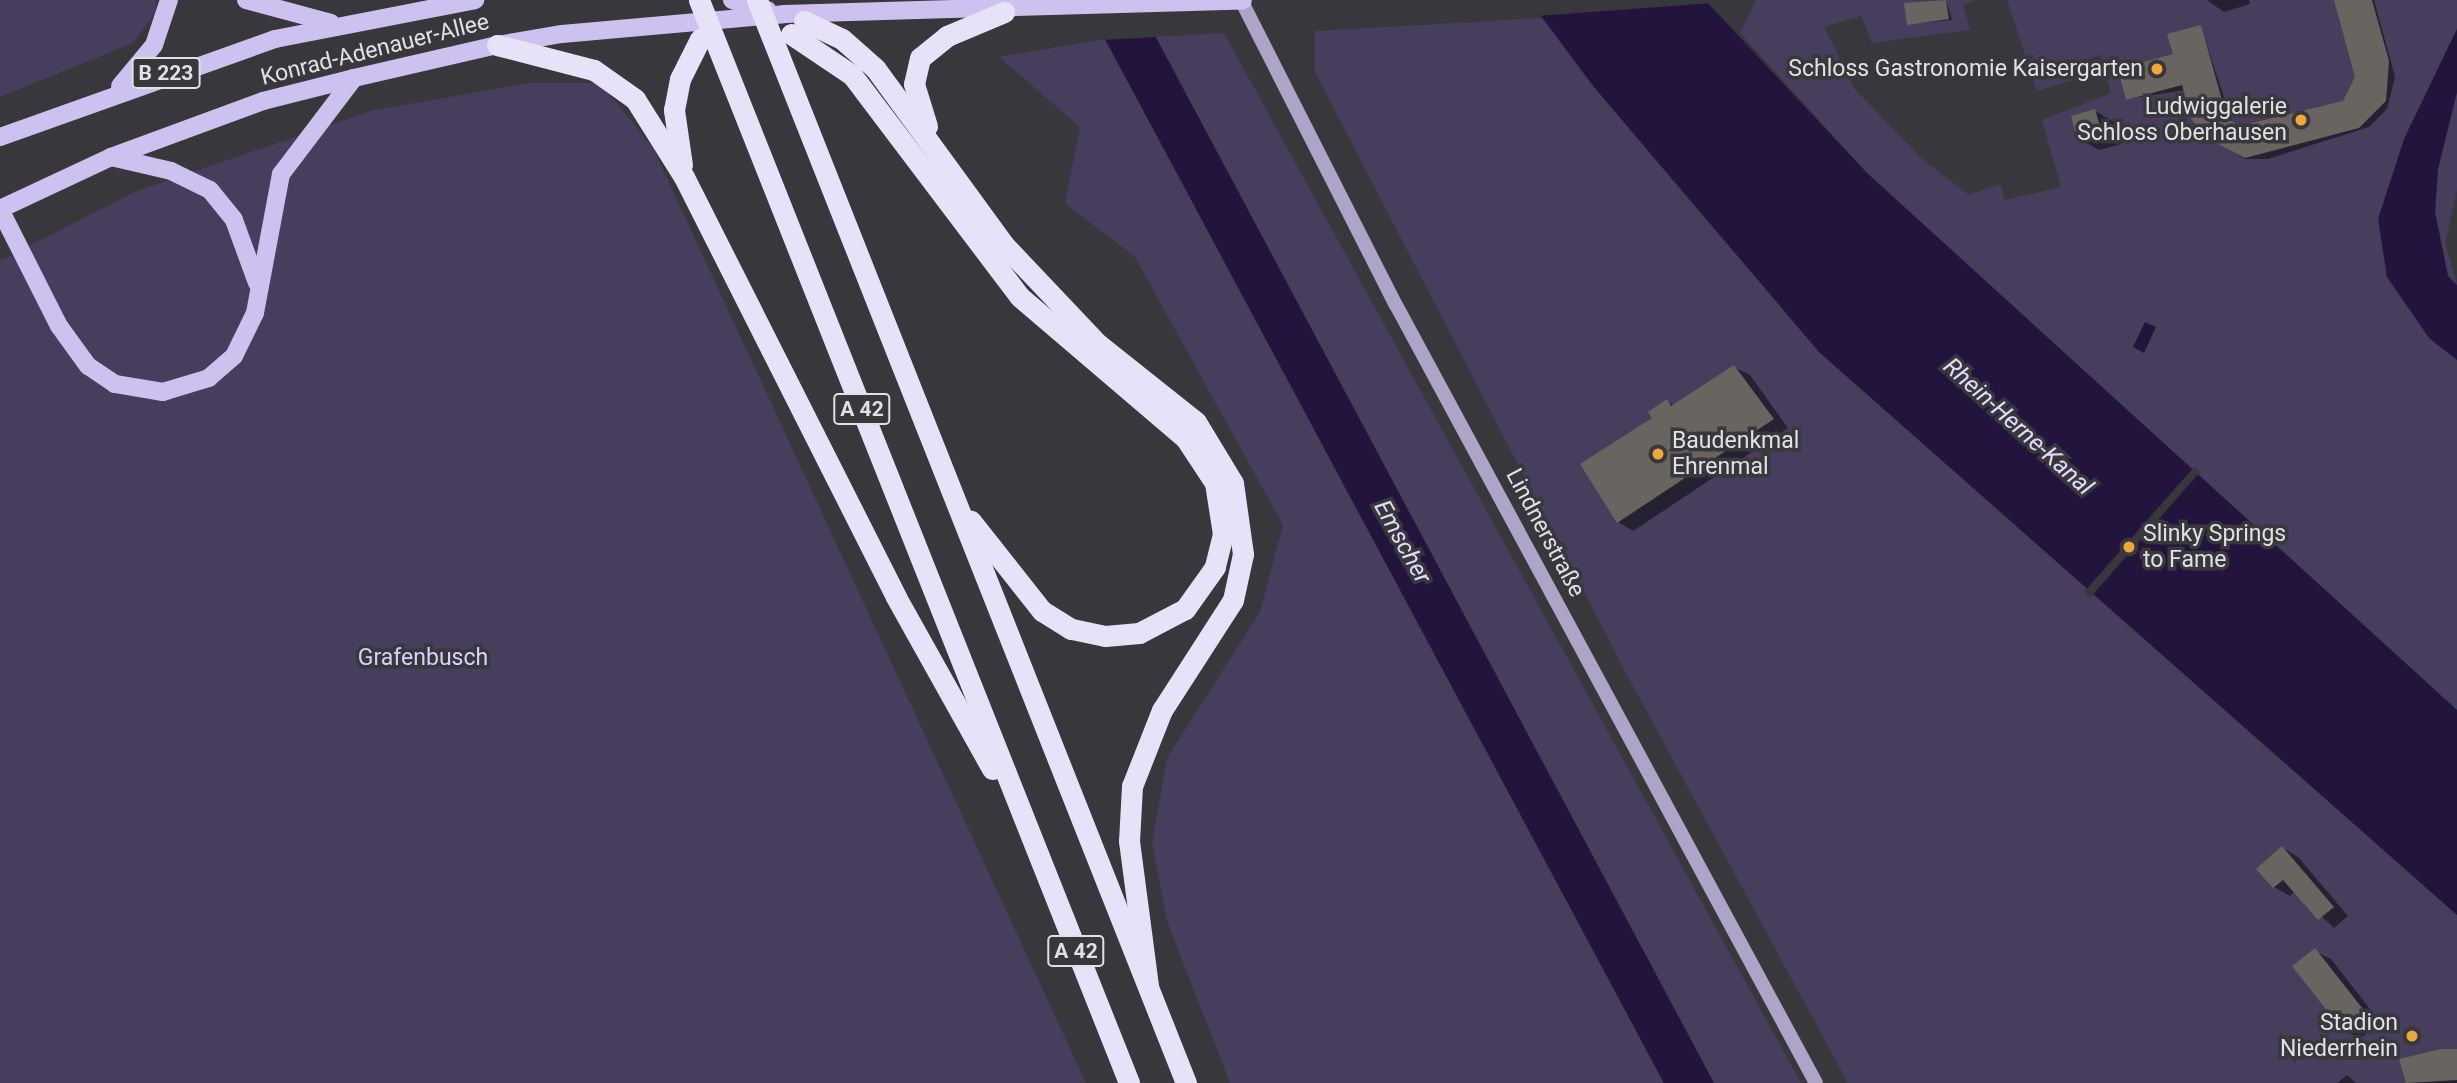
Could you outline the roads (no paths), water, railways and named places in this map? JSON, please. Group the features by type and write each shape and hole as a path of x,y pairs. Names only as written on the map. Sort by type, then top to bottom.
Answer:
{"highway":[{"name":"A 42","path":"699,0 1129,1083"},
{"name":"A 42","path":"745,1 955,500 1186,1083"},
{"path":"943,160 916,97 915,71 930,47 1004,12"},
{"path":"797,16 821,49 864,89 965,232 1020,297 1191,446 1220,500 1220,551 1207,583 1171,620 1139,633 1088,634 1056,621 1029,599 955,500"},
{"path":"797,16 842,39 875,68 1034,278 1098,344 1196,422 1224,461 1240,506 1243,554 1233,600 1162,710 1132,786 1129,841 1148,986"},
{"path":"684,177 674,110 688,59 700,39"},
{"path":"497,45 574,64 615,82 635,99 684,177 896,597 1023,818"}],"main road":[{"path":"115,91 154,45 170,0"},
{"path":"246,0 338,24"},
{"name":"Konrad-Adenauer-Allee","path":"0,136 115,91 338,24 475,0"},
{"path":"721,19 847,13 1004,12 1242,0"},
{"path":"700,39 745,1 797,16"},
{"name":"Konrad-Adenauer-Allee","path":"0,209 111,157 263,101 497,45 721,19"},
{"path":"0,209 68,341 101,377 131,389 179,390 222,368 250,329 281,174 355,78"},
{"path":"111,157 171,171 210,190 234,220 258,287"}],"street":[{"name":"Lindnerstraße","path":"1242,0 1396,305 1816,1083"}],"water":[{"name":"Emscher","path":"1084,0 1136,0 1714,1083 1664,1083"},
{"name":"Rhein-Herne-Kanal","path":"1529,0 1705,0 1867,173 2457,710 2457,915 1819,352 1593,86"},
{"path":"2457,29 2457,92 2438,169 2435,212 2448,276 2457,285 2457,360 2429,338 2387,277 2378,219 2404,139"},
{"path":"2145,322 2156,327 2144,353 2133,347"}],"place":[{"name":"Schloss Gastronomie Kaisergarten","path":"2157,69"},
{"name":"Ludwiggalerie Schloss Oberhausen","path":"2301,120"},
{"name":"Baudenkmal Ehrenmal","path":"1658,454"},
{"name":"Slinky Springs to Fame","path":"2129,547"},
{"name":"Stadion Niederrhein","path":"2412,1036"}],"park label":[{"name":"Grafenbusch","path":"423,658"}]}
